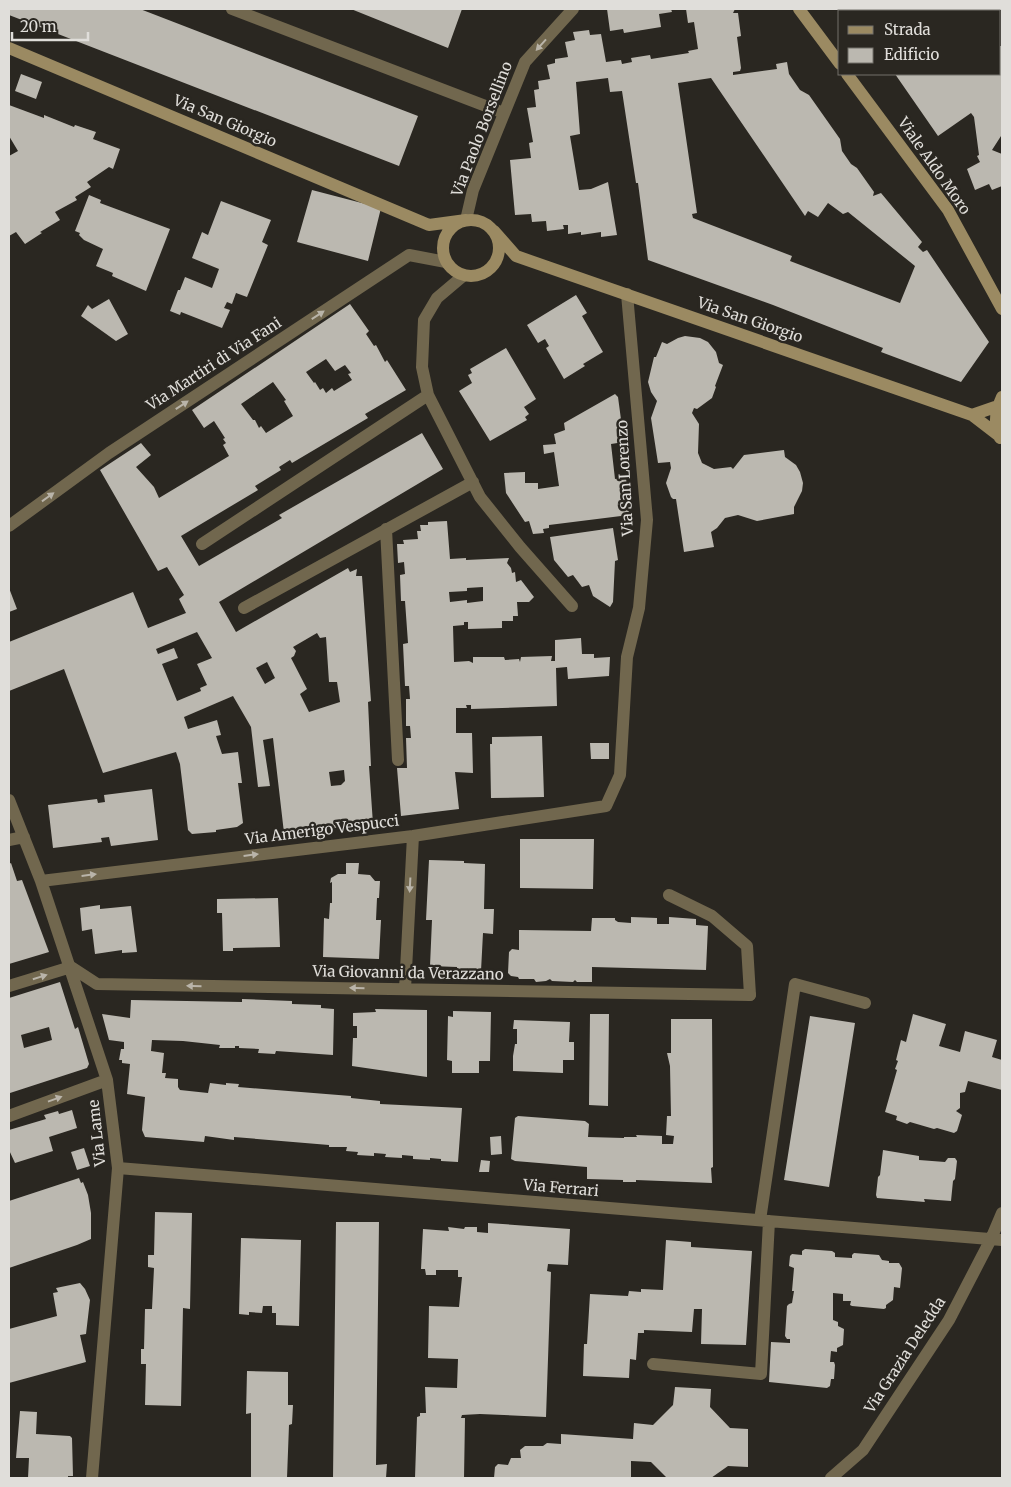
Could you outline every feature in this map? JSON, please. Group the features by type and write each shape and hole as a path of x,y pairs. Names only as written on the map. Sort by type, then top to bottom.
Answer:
{"main road":[{"path":"799,9 838,61"},
{"name":"Via San Giorgio","path":"9,48 429,225"},
{"name":"Viale Aldo Moro","path":"848,75 948,210 1002,309"},
{"path":"466,220 429,225 444,257 453,271 463,276 474,276 486,272 516,256"},
{"path":"444,257 444,241 448,232 456,224 466,220"},
{"name":"Via San Giorgio","path":"466,220 477,220 487,224 516,256 972,415 1000,438"},
{"path":"486,272 494,265 498,254 499,243 494,232"},
{"path":"972,415 1000,402"},
{"path":"1000,402 996,420 1000,438"}],"street":[{"path":"232,9 504,113"},
{"name":"Via Paolo Borsellino","path":"466,220 473,190 524,62 573,9"},
{"name":"Via Martiri di Via Fani","path":"9,526 109,453 409,255 444,257"},
{"path":"463,276 437,298 424,320 422,367 428,395 480,497 520,547 572,606"},
{"name":"Via San Lorenzo","path":"606,806 620,775 627,657 640,608 647,520 627,294"},
{"path":"202,544 428,395"},
{"path":"244,608 472,482"},
{"path":"386,530 398,760"},
{"name":"Via Lame","path":"9,800 41,880 107,1080 118,1168 92,1478"},
{"name":"Via Amerigo Vespucci","path":"41,880 413,836 606,806"},
{"path":"406,989 413,836"},
{"path":"9,840 24,837"},
{"name":"Via Giovanni da Verazzano","path":"70,967 97,984 750,995 747,946 712,916 669,895"},
{"path":"9,986 70,967"},
{"path":"653,1364 761,1374 765,1221 795,984 865,1003"},
{"path":"9,1116 107,1080"},
{"name":"Via Ferrari","path":"118,1168 997,1240"},
{"name":"Via Grazia Deledda","path":"832,1478 863,1450 949,1320 997,1240 1002,1212"}],"building":[{"path":"9,9 140,9 418,116 399,166 9,15"},
{"path":"351,9 462,9 448,48"},
{"path":"607,9 671,9 672,12 659,14 661,27 624,33 623,29 610,31"},
{"path":"686,9 735,9 733,13 738,13 741,36 737,37 741,68 740,71 733,72 733,75 777,69 776,64 787,62 789,74 800,90 809,95 840,139 842,151 874,192 873,196 881,193 922,242 918,247 923,252 927,250 989,342 961,382 881,352 883,348 773,305 648,260 638,183 636,183 622,91 610,92 608,78 576,82 580,134 570,136 579,190 591,189 608,182 617,235 601,237 601,232 581,235 581,232 568,234 568,225 563,225 564,229 547,231 546,221 532,222 531,214 515,215 510,160 531,158 529,143 533,142 527,108 536,107 534,90 539,89 538,81 550,79 547,65 555,63 555,59 568,57 565,42 575,40 573,32 589,30 590,35 601,34 606,62 621,60 622,64 632,62 631,58 650,55 651,59 689,53 688,51 698,49 694,22 688,23","holes":["711,78 805,216 808,211 818,217 828,203 843,214 848,212 915,266 900,303 790,261 792,256 693,218 692,214 697,213 678,83"]},
{"path":"903,9 940,9 940,10"},
{"path":"1002,46 1001,136 992,150 1002,154 1002,186 992,190 989,184 975,190 967,169 980,162 977,156 979,155 974,117 971,113 938,136 896,75 1001,75"},
{"path":"21,74 42,82 36,99 15,91"},
{"path":"9,105 44,118 44,115 74,127 75,125 96,132 93,139 120,149 113,169 109,167 87,182 91,187 75,197 77,200 55,212 60,220 25,244 16,232 9,236 9,156 18,151 9,136"},
{"path":"312,190 381,208 368,261 297,242"},
{"path":"89,195 101,200 100,203 170,229 146,291 112,276 113,273 96,266 103,249 84,240 79,235 80,233 75,231"},
{"path":"221,201 271,220 262,242 268,245 247,297 236,293 232,304 227,302 224,308 230,310 222,328 181,312 180,315 170,311 185,277 212,288 219,269 192,258 202,232 208,235"},
{"path":"576,295 587,313 582,316 603,352 583,364 585,366 564,379 546,348 549,346 545,339 538,343 527,325"},
{"path":"109,299 128,334 116,341 81,316 88,305 92,309"},
{"path":"350,304 369,331 366,334 374,346 376,345 385,362 387,360 406,390 365,414 368,418 292,463 290,460 279,467 281,470 255,486 258,490 181,536 199,566 282,518 279,515 422,433 443,469 219,602 236,632 348,568 350,572 357,569 356,576 362,576 371,701 368,702 371,766 369,766 373,824 284,833 273,738 263,740 270,786 258,787 251,727 233,696 184,717 188,729 217,720 221,735 216,736 222,754 238,752 242,783 238,783 243,823 237,827 216,830 216,832 192,834 188,830 180,764 176,752 103,773 64,669 9,691 9,642 133,592 148,628 186,613 179,599 184,595 167,567 158,571 100,470 141,443 151,455 136,467 154,487 159,498 229,456 223,445 226,443 223,439 225,438 214,421 204,428 192,410","holes":["326,359 335,371 345,365 351,373 348,374 352,380 334,391 332,388 326,393 323,388 320,390 306,372","273,382 286,400 284,401 293,416 266,433 241,404","197,632 212,658 197,664 207,685 200,688 201,691 177,701 162,664 178,658 174,648 158,654 156,649","317,633 320,638 326,637 329,682 337,682 340,702 309,712 300,694 307,689 291,658 296,651 293,647","267,662 275,678 265,684 256,668","344,770 345,781 341,785 331,786 329,772"]},
{"path":"685,336 700,338 708,342 716,352 719,363 723,365 712,398 697,409 694,408 692,413 699,424 698,453 702,463 714,469 731,467 733,469 744,455 784,450 785,457 796,465 803,483 802,491 794,507 794,514 757,521 738,515 725,518 711,532 714,547 684,552 676,499 671,497 666,483 671,468 670,462 658,463 651,418 657,401 651,392 648,382 654,357 656,357 662,342 667,344"},
{"path":"506,348 536,399 524,407 529,414 525,417 527,420 490,441 459,391 472,383 468,375 472,373 470,369"},
{"path":"615,394 618,397 624,442 611,444 615,479 626,477 629,515 549,525 549,528 543,529 544,533 533,534 529,521 525,522 506,493 504,473 525,472 525,483 538,483 538,489 559,486 554,452 544,454 543,445 556,444 554,434 565,430 564,423"},
{"path":"447,521 450,559 509,558 507,563 512,573 515,572 516,582 521,580 534,597 529,602 517,602 518,616 513,616 513,621 502,621 502,628 468,629 468,622 464,622 464,625 453,626 454,662 469,661 473,663 473,657 504,657 505,660 519,659 520,662 521,657 552,656 551,661 555,661 555,640 581,638 582,654 594,654 594,658 610,657 609,676 568,679 567,667 556,668 557,706 471,709 471,705 466,705 467,708 456,708 456,733 472,733 473,773 455,772 459,809 401,816 397,768 407,768 406,738 411,738 410,726 406,726 406,699 410,699 409,686 405,686 403,644 408,643 405,601 401,601 400,575 405,574 404,562 398,563 397,544 404,544 403,540 418,539 417,531 421,531 420,525 428,525 428,522","holes":["483,587 483,601 467,603 467,600 450,602 449,592 467,591 467,588"]},
{"path":"613,528 618,560 615,561 613,602 610,607 593,596 589,585 582,587 573,575 568,577 554,560 550,537"},
{"path":"9,588 17,609 9,612"},
{"path":"542,736 544,797 491,798 490,744 492,744 492,737"},
{"path":"590,743 609,743 609,759 591,759"},
{"path":"152,789 158,840 111,846 109,837 101,838 102,842 53,848 48,805 97,799 98,803 105,802 104,795"},
{"path":"520,839 594,839 593,889 520,888"},
{"path":"429,860 485,864 484,909 494,909 493,934 483,933 481,971 457,970 457,967 430,966 432,920 426,920"},
{"path":"11,863 17,881 22,880 49,952 9,964 9,864"},
{"path":"346,863 359,863 358,874 370,875 375,881 380,881 376,920 381,920 379,959 323,957 324,918 329,919 330,903 332,903 331,878 338,874 346,874"},
{"path":"278,898 280,947 233,948 233,951 223,951 222,913 217,913 217,899"},
{"path":"100,905 100,909 131,906 137,952 122,953 122,950 95,954 92,929 82,931 80,908"},
{"path":"631,917 657,918 657,924 669,924 669,917 696,919 696,925 708,926 706,970 592,967 592,982 577,982 575,980 573,982 552,981 550,979 536,982 534,979 519,979 508,973 509,952 512,949 519,950 519,930 591,931 592,918 615,918 618,922 631,923"},
{"path":"60,982 75,1029 78,1027 89,1064 87,1068 10,1093 9,998","holes":["49,1027 52,1040 24,1048 21,1035"]},
{"path":"242,999 292,1001 292,1004 321,1005 321,1008 334,1009 333,1055 276,1051 275,1054 258,1053 259,1049 239,1048 239,1046 235,1046 235,1048 219,1048 220,1045 152,1040 151,1051 164,1053 162,1073 166,1073 165,1078 178,1079 180,1090 208,1093 210,1083 226,1085 226,1083 239,1084 238,1087 351,1096 351,1098 380,1101 380,1104 462,1108 458,1162 430,1158 430,1160 413,1159 413,1156 402,1155 402,1158 385,1157 386,1154 374,1153 374,1156 357,1155 358,1152 346,1151 347,1147 329,1147 329,1145 234,1137 234,1140 205,1136 204,1142 145,1137 142,1130 145,1097 127,1094 130,1064 122,1063 122,1060 119,1060 121,1049 124,1049 124,1042 109,1040 102,1014 130,1018 131,1000 242,1002"},
{"path":"375,1009 427,1010 427,1077 352,1066 353,1038 357,1038 357,1026 353,1026 353,1013 376,1012"},
{"path":"453,1011 491,1012 490,1061 479,1061 479,1073 452,1073 452,1061 447,1060 448,1016 453,1017"},
{"path":"590,1014 609,1014 608,1106 589,1105"},
{"path":"913,1014 946,1024 939,1046 960,1052 965,1031 997,1040 992,1057 1002,1060 1002,1090 968,1081 965,1092 960,1093 960,1108 956,1111 962,1115 957,1131 954,1133 910,1122 907,1124 896,1120 897,1116 885,1112 897,1070 895,1069 898,1061 896,1060 901,1040 906,1042"},
{"path":"810,1016 855,1023 829,1187 784,1180"},
{"path":"671,1019 712,1019 712,1183 636,1180 636,1182 623,1182 623,1180 587,1179 587,1167 515,1161 511,1159 515,1118 518,1116 585,1121 589,1124 588,1137 662,1136 662,1144 673,1144 674,1136 666,1135 667,1116 671,1116 670,1066 667,1053 671,1053"},
{"path":"514,1020 570,1022 569,1042 574,1042 574,1060 563,1060 563,1073 513,1071 513,1056 515,1044 517,1044 517,1029 513,1029"},
{"path":"72,1110 77,1128 49,1137 53,1151 15,1163 9,1150 9,1130 46,1119 44,1115 58,1111 59,1114"},
{"path":"501,1136 502,1154 491,1155 490,1137"},
{"path":"84,1148 90,1166 77,1170 71,1152"},
{"path":"883,1150 919,1156 919,1160 945,1162 948,1158 955,1158 957,1161 951,1201 924,1199 925,1202 877,1198 878,1177 880,1175"},
{"path":"481,1160 490,1161 489,1172 479,1172"},
{"path":"79,1178 81,1183 83,1182 88,1195 91,1213 91,1239 9,1268 9,1201"},
{"path":"155,1212 192,1213 190,1309 183,1308 181,1406 145,1405 146,1364 141,1364 141,1349 144,1349 145,1309 152,1309 154,1268 148,1267 148,1255 154,1255"},
{"path":"336,1222 379,1222 376,1465 387,1464 386,1478 333,1478"},
{"path":"488,1223 570,1229 568,1265 548,1264 547,1271 551,1272 546,1417 462,1415 461,1418 465,1418 464,1478 415,1478 417,1417 420,1416 420,1413 426,1413 425,1387 457,1388 458,1359 428,1358 429,1306 459,1307 462,1277 458,1277 458,1270 436,1270 436,1275 426,1275 425,1269 421,1269 423,1229 449,1231 448,1227 464,1229 465,1227 477,1227 477,1232 488,1233"},
{"path":"241,1238 301,1240 299,1326 276,1325 276,1313 272,1313 272,1306 263,1306 262,1313 249,1312 249,1315 239,1314"},
{"path":"666,1240 691,1242 691,1247 752,1251 746,1345 701,1344 702,1309 694,1309 692,1332 644,1330 644,1333 638,1333 636,1360 630,1359 629,1378 583,1376 584,1344 587,1344 590,1294 628,1296 629,1291 641,1292 641,1289 663,1290"},
{"path":"805,1249 832,1251 835,1253 835,1257 852,1258 854,1253 879,1255 882,1260 889,1261 889,1263 899,1263 902,1268 900,1288 894,1287 893,1300 884,1309 852,1306 850,1305 851,1301 843,1301 843,1294 833,1293 833,1320 838,1322 838,1326 844,1329 843,1345 837,1348 837,1352 831,1351 830,1362 834,1362 835,1365 834,1379 831,1379 830,1386 827,1388 769,1382 771,1342 790,1343 790,1339 787,1339 785,1336 787,1306 792,1303 794,1291 792,1291 794,1268 789,1266 790,1256 792,1254 802,1255 802,1251"},
{"path":"80,1283 90,1300 86,1334 80,1335 86,1362 9,1383 9,1329 57,1316 53,1293 58,1292 56,1288"},
{"path":"247,1371 288,1372 288,1405 293,1405 292,1424 289,1425 287,1478 251,1478 251,1413 246,1414"},
{"path":"675,1387 711,1389 710,1407 730,1428 748,1429 748,1467 728,1466 711,1478 667,1478 651,1462 631,1461 631,1478 494,1478 495,1467 498,1464 508,1465 511,1458 521,1458 520,1450 525,1446 543,1446 547,1443 561,1444 561,1434 633,1439 634,1423 653,1425 673,1405"},
{"path":"20,1411 37,1412 36,1434 70,1436 72,1438 73,1476 68,1476 68,1478 28,1478 29,1458 16,1458"}]}
